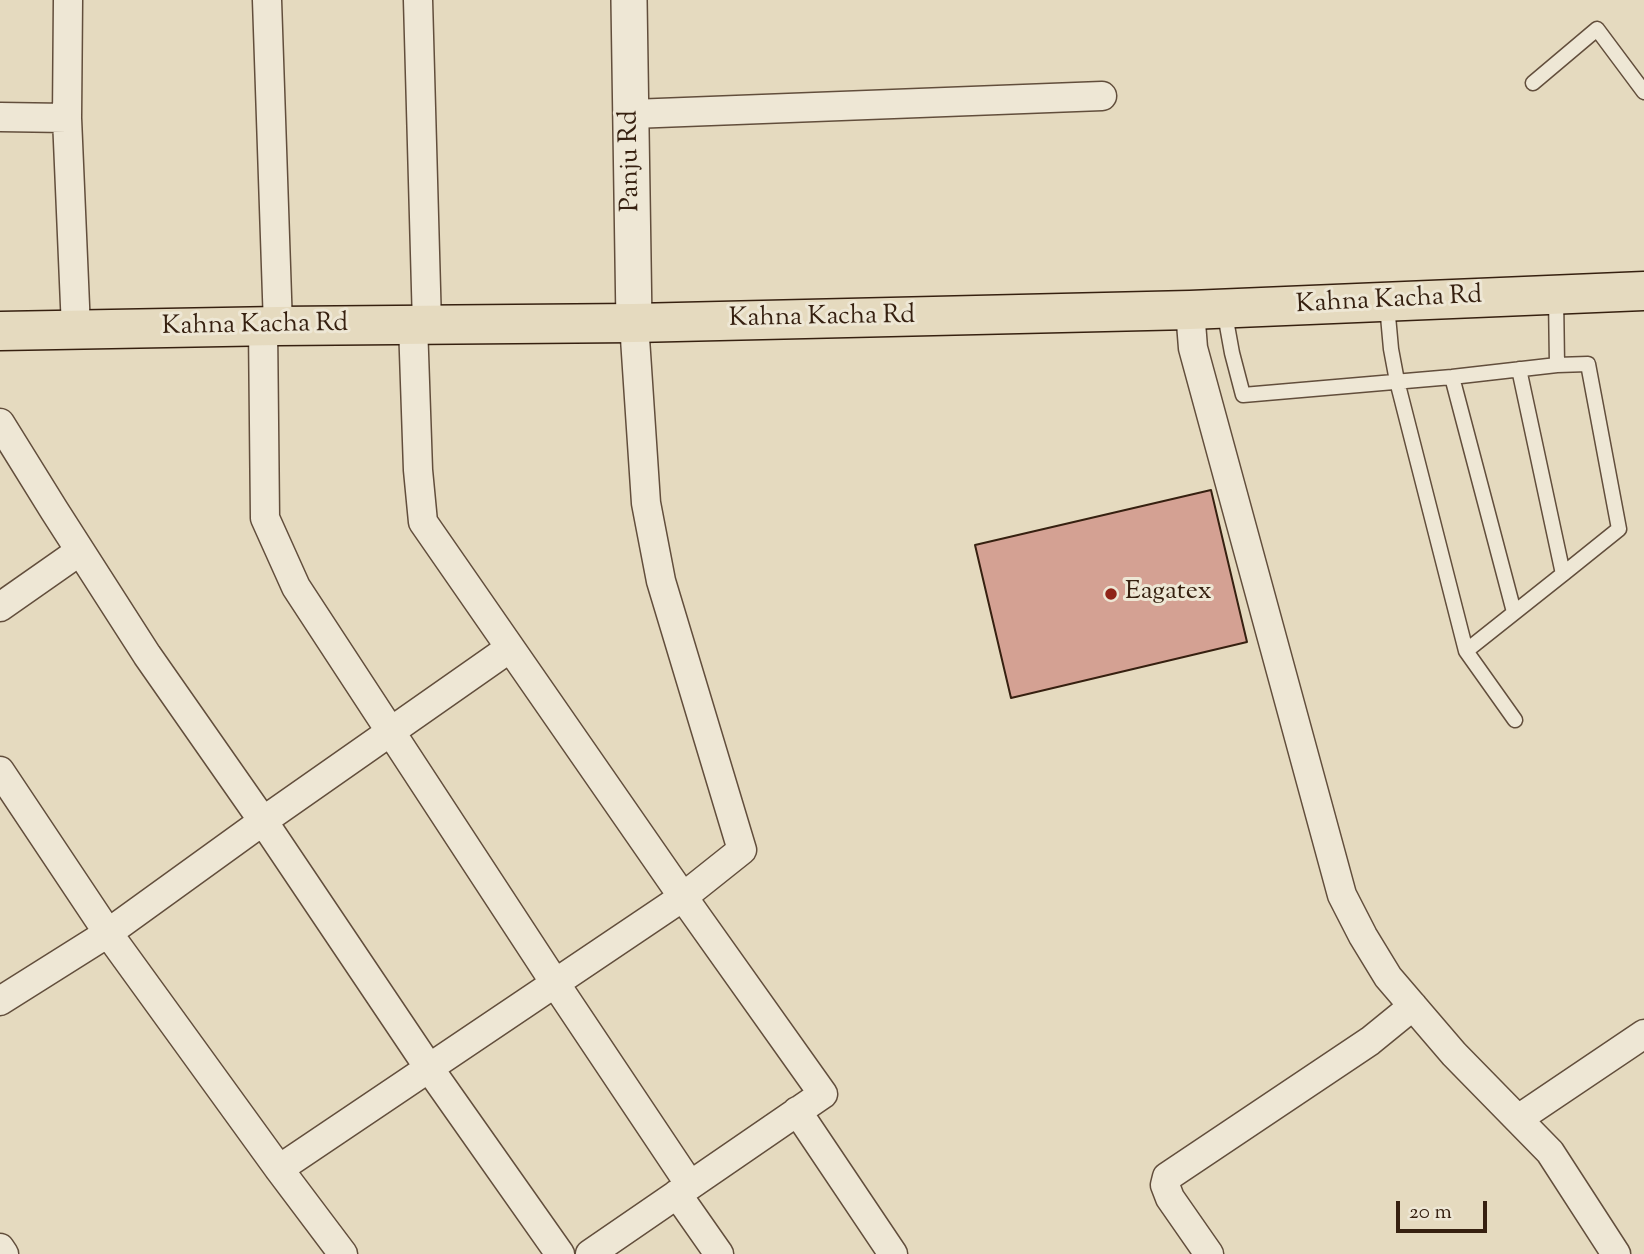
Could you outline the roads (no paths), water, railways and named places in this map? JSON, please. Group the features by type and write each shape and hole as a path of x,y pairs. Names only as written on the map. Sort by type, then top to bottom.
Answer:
{"main road":[{"name":"Kahna Kacha Rd","path":"0,331 634,323 1207,310 1644,290"}],"street":[{"path":"68,0 66,118 76,329"},
{"path":"267,0 270,326 265,518 296,587 555,983 684,1189 719,1254"},
{"path":"418,0 418,470 424,522 683,897 823,1094 590,1254"},
{"name":"Panju Rd","path":"629,0 634,323"},
{"path":"632,114 1102,96"},
{"path":"0,117 66,118"},
{"path":"1207,310 1193,348 1342,895 1388,977 1454,1054 1550,1152 1616,1254"},
{"path":"279,1169 683,897 742,850 661,581 646,503 634,323"},
{"path":"0,423 148,654 429,1068 560,1254"},
{"path":"0,607 80,551"},
{"path":"0,1001 108,933 510,648"},
{"path":"0,771 108,933 343,1254"},
{"path":"1209,1254 1170,1198 1165,1185 1167,1177 1370,1041 1413,1006"},
{"path":"1518,1119 1644,1034"},
{"path":"797,1111 893,1254"},
{"path":"0,1248 4,1254"}],"lane":[{"path":"1532,83 1597,29 1644,92"},
{"path":"1556,294 1557,365"},
{"path":"1387,302 1397,381 1466,651 1515,720"},
{"path":"1207,310 1232,353 1243,395 1588,364 1619,529 1466,651"},
{"path":"1519,369 1563,574"},
{"path":"1452,377 1514,612"}],"place":[{"name":"Eagatex","path":"1111,594"}]}
